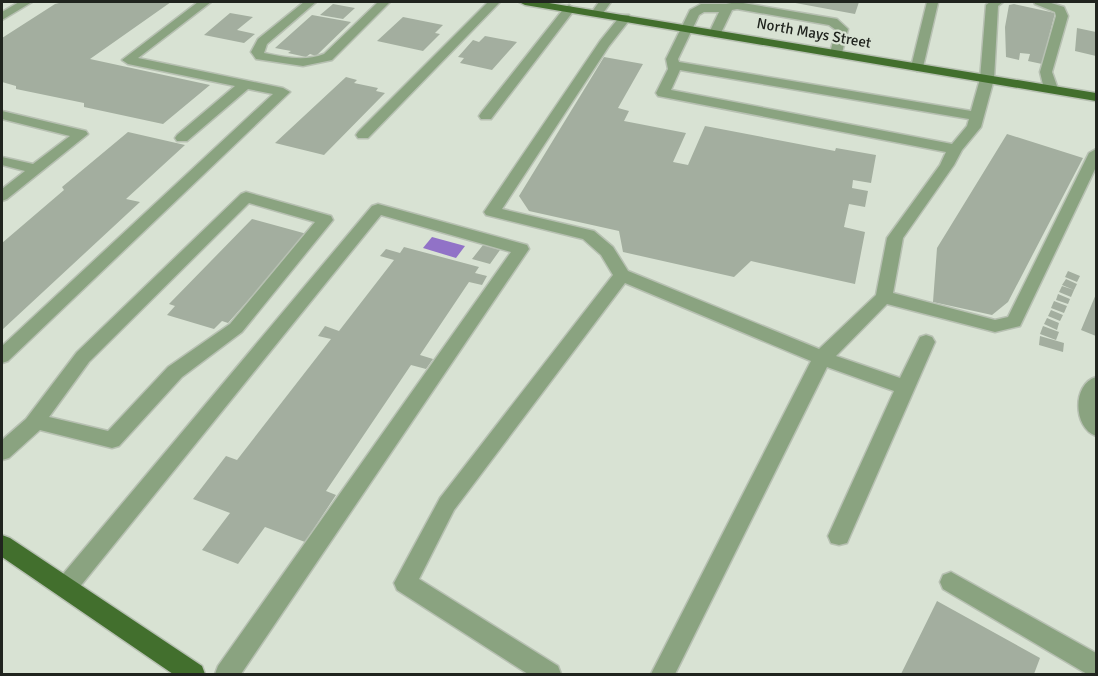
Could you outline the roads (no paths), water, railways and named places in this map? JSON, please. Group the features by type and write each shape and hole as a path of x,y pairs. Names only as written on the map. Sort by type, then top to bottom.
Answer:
{"main road":[{"name":"North Mays Street","path":"525,2 1096,97"},
{"path":"2,544 193,675"}],"lane":[{"path":"2,17 26,2"},
{"path":"2,356 283,92 128,60 205,2"},
{"path":"310,2 262,42 257,52 261,56 298,63 319,62 328,57 384,2"},
{"path":"363,135 494,2"},
{"path":"597,13 605,2"},
{"path":"663,675 822,358 884,297 895,238 947,165 955,149 974,127 987,79 992,5 997,2"},
{"path":"1039,2 1056,7 1062,16 1046,72 1051,89"},
{"path":"917,67 932,3"},
{"path":"715,33 732,7"},
{"path":"836,53 842,29 833,22 732,7 701,8 694,13 672,59 674,69 663,93 955,149"},
{"path":"486,116 568,9"},
{"path":"625,18 604,44 492,212 588,235 607,251 622,276 822,358 905,387"},
{"path":"673,65 977,116"},
{"path":"182,138 245,84"},
{"path":"2,115 81,134 2,196"},
{"path":"884,297 994,326 1014,322 1096,153"},
{"path":"2,161 36,169"},
{"path":"2,452 35,421 83,357 246,197 325,220 236,328 175,372 112,440 35,421"},
{"path":"66,587 378,209 521,249 227,675"},
{"path":"549,675 405,583 447,504 622,276"},
{"path":"839,536 927,342"},
{"path":"1096,384 1090,391 1089,420 1096,428"},
{"path":"951,582 1096,666"}]}
